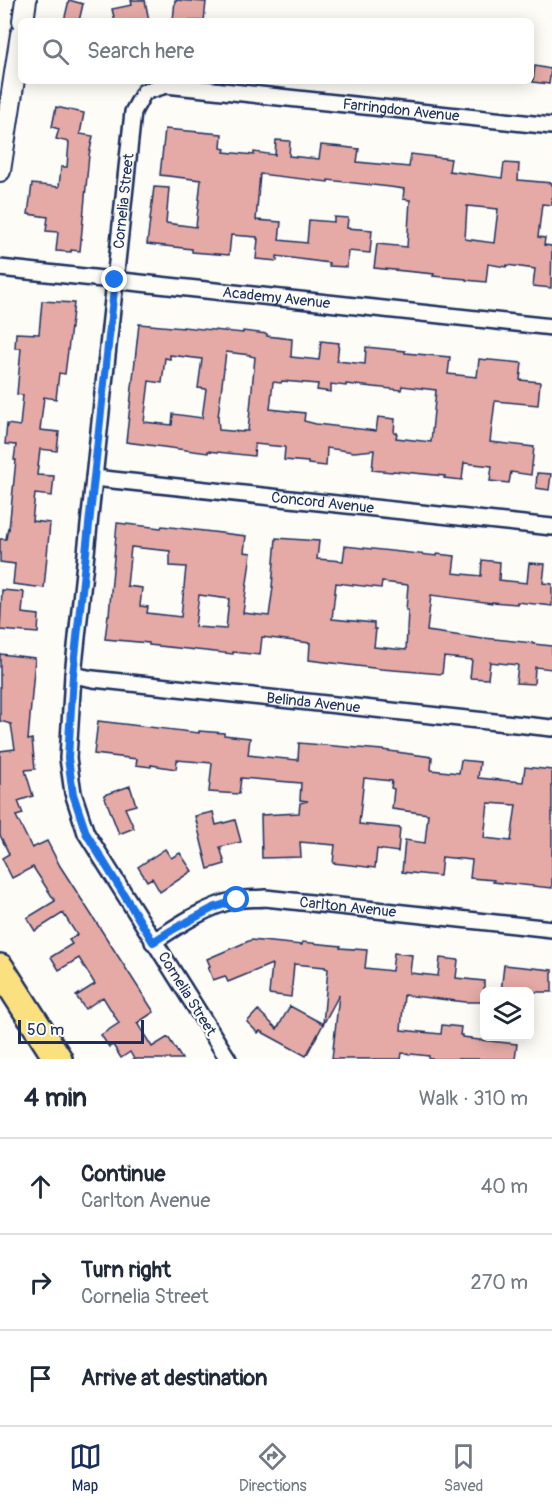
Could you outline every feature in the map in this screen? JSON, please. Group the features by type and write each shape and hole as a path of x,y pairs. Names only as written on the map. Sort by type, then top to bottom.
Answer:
{"highway":[{"path":"0,968 58,1059"},
{"path":"0,996 41,1059"}],"street":[{"path":"23,18 26,0"},
{"path":"0,171 18,54"},
{"name":"Farringdon Avenue","path":"144,92 166,84 552,126"},
{"name":"Cornelia Street","path":"144,92 133,112 73,675 68,758 73,794 86,833 228,1059"},
{"name":"Academy Avenue","path":"0,268 552,327"},
{"name":"Concord Avenue","path":"94,478 552,527"},
{"name":"Belinda Avenue","path":"73,675 552,728"},
{"name":"Carlton Avenue","path":"153,942 213,908 237,900 265,898 552,928"}],"building":[{"path":"69,0 83,4 80,18 65,18"},
{"path":"131,0 145,0 148,18 114,18 112,9 132,5"},
{"path":"175,0 206,2 204,18 173,18"},
{"path":"535,66 551,69 549,84 534,82"},
{"path":"56,107 84,113 80,134 93,136 89,155 80,251 56,251 58,232 46,231 48,217 28,214 32,184 59,187 61,167 67,167 69,142 56,139 59,129 52,127"},
{"path":"165,129 222,134 221,148 225,149 224,152 254,155 254,152 275,155 276,140 290,141 289,156 319,159 321,145 343,147 359,149 357,162 409,167 411,154 451,159 449,171 502,178 504,163 519,164 518,180 552,183 552,205 542,204 538,237 545,238 544,245 552,246 551,288 533,286 535,269 507,265 506,267 488,264 486,282 374,268 377,244 407,247 410,200 403,199 404,189 328,180 328,182 260,174 256,220 281,222 279,240 307,243 309,220 334,222 334,217 348,218 347,228 372,230 370,253 348,251 347,267 329,266 329,263 277,256 277,261 256,259 257,237 231,235 229,255 192,252 192,249 147,244 154,187 169,188 166,223 196,227 201,180 160,175","holes":["467,206 498,209 494,243 465,239"]},
{"path":"42,301 74,303 65,374 59,373 56,399 44,397 40,430 59,432 57,451 40,449 37,475 54,476 52,496 35,494 32,521 50,523 44,588 13,584 15,564 0,562 0,539 6,539 9,529 16,460 14,460 16,445 5,444 7,424 20,426 23,395 17,394 21,348 15,348 16,333 39,334"},
{"path":"139,324 243,333 243,331 292,339 291,357 319,360 321,341 339,343 337,361 365,364 366,347 450,357 448,374 477,377 479,359 522,363 520,380 540,382 538,405 495,401 490,442 534,447 531,475 511,472 509,483 490,481 492,466 464,463 462,480 444,478 445,476 372,470 374,450 354,452 327,448 326,466 284,460 285,447 255,444 254,456 208,451 208,453 126,442","holes":["226,352 255,357 248,431 219,430 218,417","170,355 202,359 198,388 206,389 202,418 173,414 172,425 144,422 149,381 162,383 165,358 170,359","282,381 318,384 317,390 331,392 331,384 401,390 402,386 436,390 431,442 396,438 395,419 378,417 376,431 316,424 304,421 305,413 270,409 273,382 281,383"]},
{"path":"537,473 551,474 549,490 536,488"},
{"path":"117,523 246,536 244,552 251,553 243,613 269,616 276,538 319,541 317,559 343,561 345,546 437,556 437,554 455,556 453,573 481,576 482,560 500,562 499,580 527,583 529,563 545,564 543,583 552,584 552,606 517,602 517,604 492,603 431,595 427,631 552,646 552,669 535,667 534,684 516,683 518,665 490,662 488,679 470,678 472,660 444,657 442,674 381,669 309,660 310,643 262,637 260,655 149,645 149,643 105,639","holes":["131,547 170,551 170,566 186,567 181,617 147,613 148,607 140,606 142,588 127,586","382,582 408,585 406,650 374,647 376,629 374,629 374,623 332,619 336,583 381,588","199,595 229,599 226,629 195,627"]},
{"path":"2,590 24,592 22,613 39,615 38,633 0,630"},
{"path":"0,654 35,658 28,740 32,739 35,769 25,770 33,796 18,801 23,814 16,816 32,848 47,841 60,866 154,1012 137,1023 152,1047 168,1037 182,1059 134,1059 130,1052 121,1058 113,1045 109,1047 101,1035 119,1023 103,997 85,1009 76,996 95,984 79,958 59,970 51,957 72,944 69,940 77,935 63,913 35,931 27,918 55,901 33,867 12,878 2,858 9,854 0,835 0,751 15,749 11,724 0,721"},
{"path":"98,721 199,733 199,731 224,733 224,735 250,738 248,755 265,757 298,760 299,743 432,757 431,770 459,773 461,760 480,762 478,778 523,782 525,767 552,770 552,888 470,878 472,860 442,857 440,876 402,872 405,840 425,843 428,814 392,809 394,789 391,788 392,781 364,778 359,824 400,828 398,852 377,849 375,868 333,863 335,845 300,842 301,857 262,858 261,815 299,813 300,803 308,801 300,800 301,783 241,778 239,794 209,792 212,763 177,760 176,769 136,765 137,759 94,754","holes":["488,803 516,805 511,841 484,838"]},
{"path":"130,786 136,805 125,808 134,828 119,834 104,795"},
{"path":"213,812 216,825 235,820 241,842 220,847 225,864 208,869 195,816"},
{"path":"165,849 171,858 180,853 192,871 160,892 152,878 147,881 138,867"},
{"path":"251,940 302,945 302,942 367,950 365,968 392,971 394,953 412,955 410,973 438,976 440,958 458,960 456,978 484,981 484,987 480,987 480,1002 404,995 401,1030 441,1034 442,1025 461,1027 462,1037 517,1044 515,1059 429,1059 429,1056 402,1053 401,1059 332,1059 339,995 306,1056 260,1031 258,1033 247,1022 258,1010 277,1029 290,1006 323,1024 328,969 294,964 291,997 269,994 272,964 228,982 225,976 213,980 207,959"},
{"path":"504,965 552,970 552,992 534,992 534,987 502,987"}],"route":[{"path":"115,280 73,675 68,758 73,794 86,833 153,942 213,908 237,900"}]}
